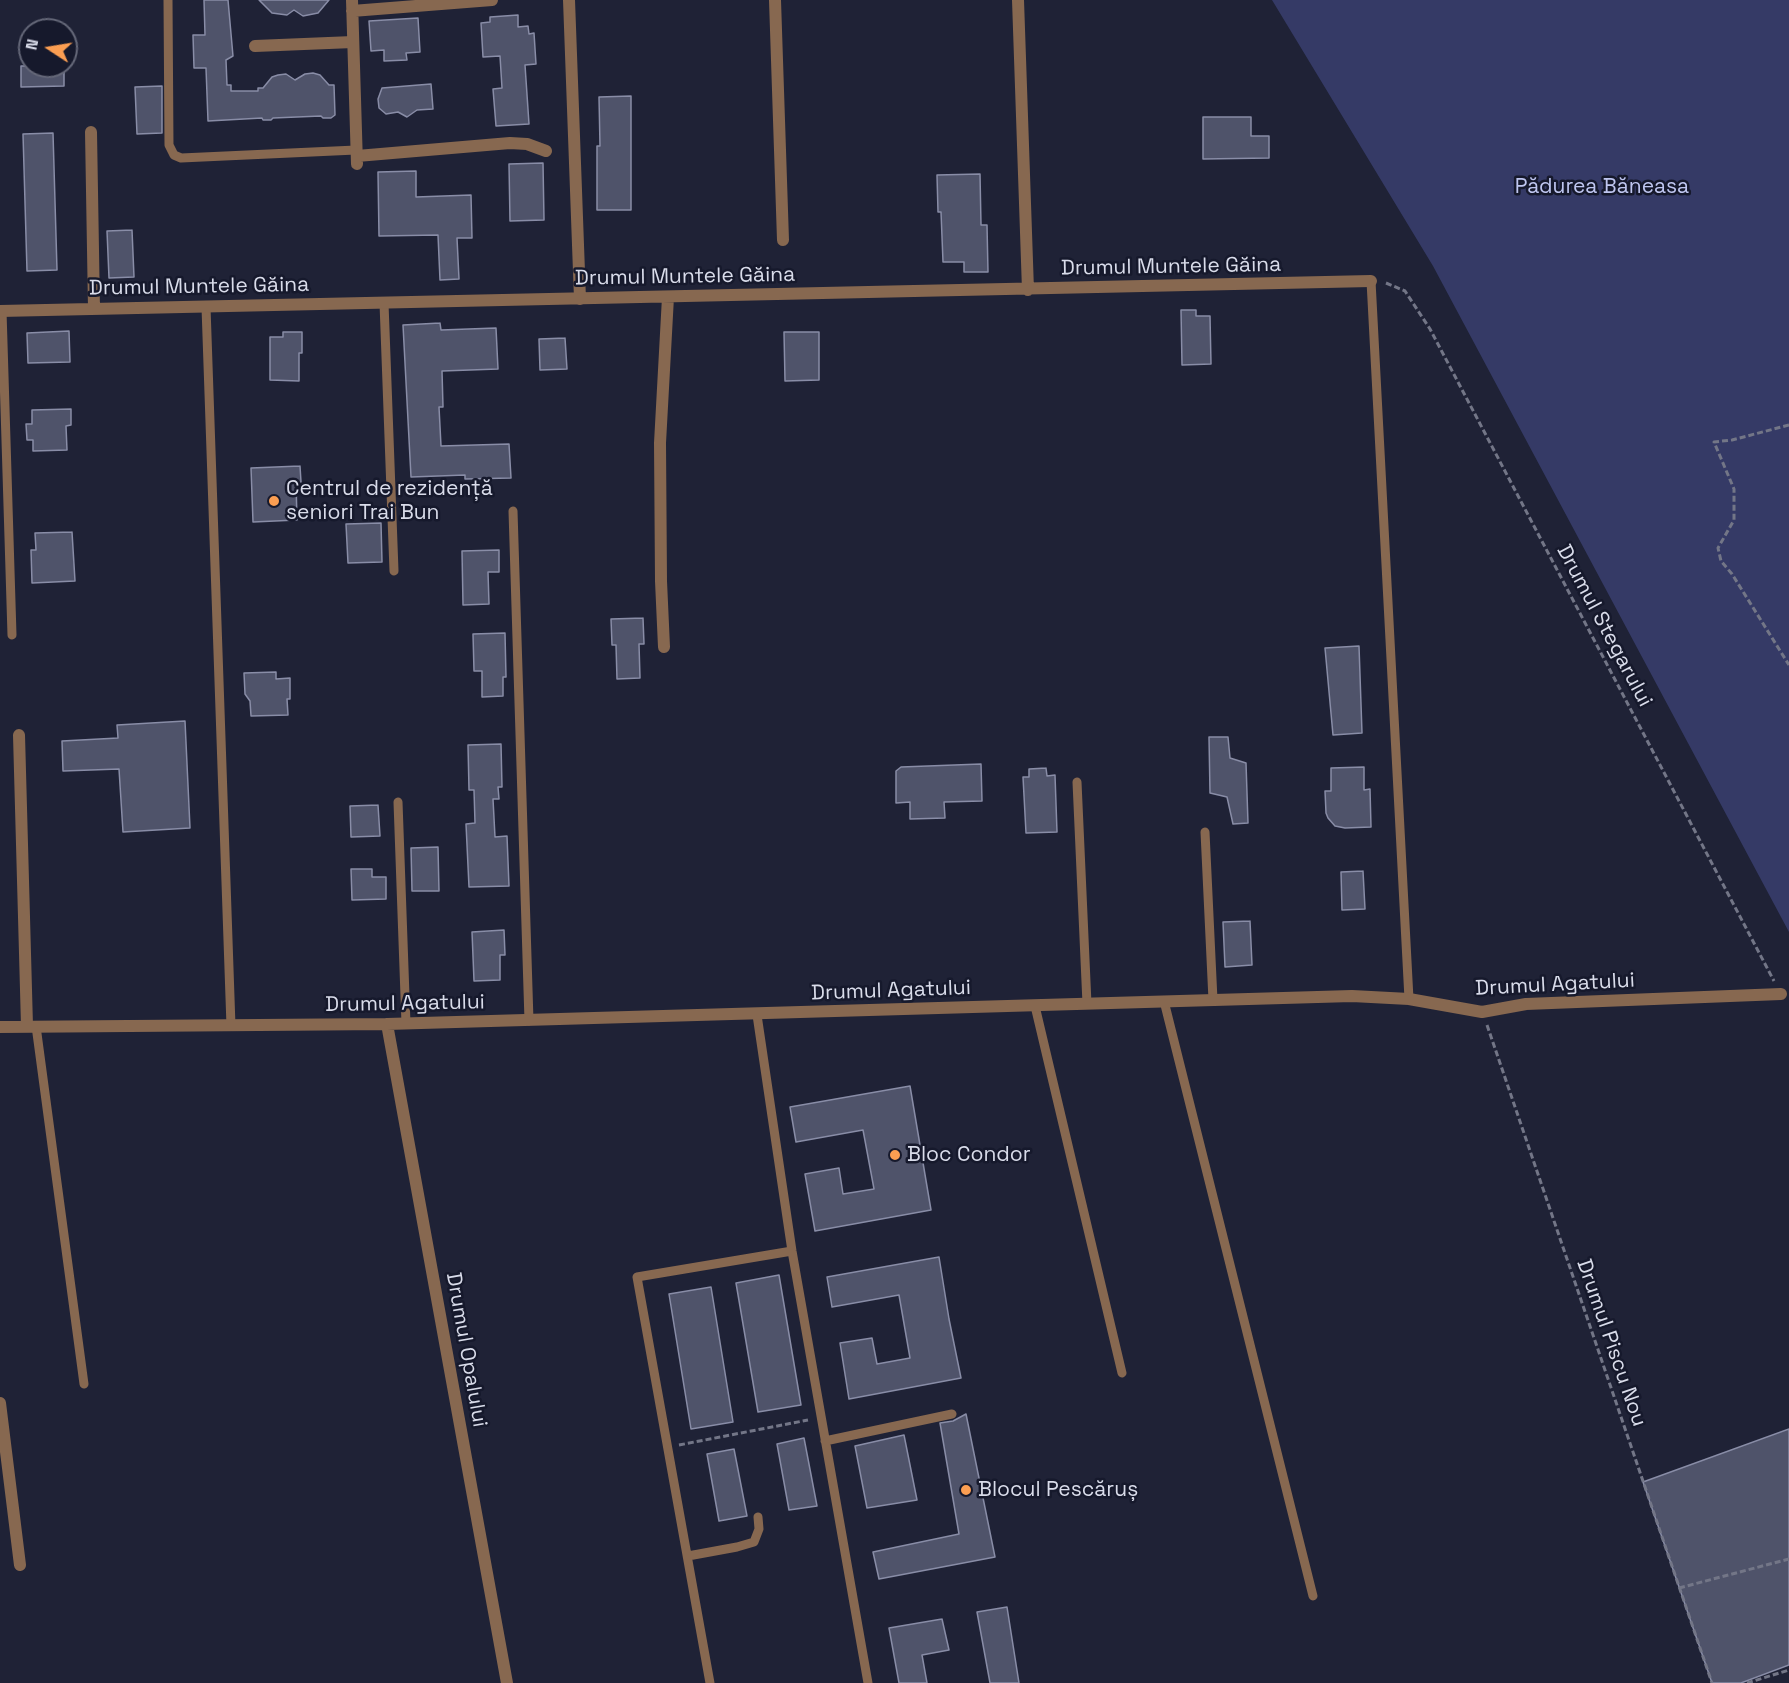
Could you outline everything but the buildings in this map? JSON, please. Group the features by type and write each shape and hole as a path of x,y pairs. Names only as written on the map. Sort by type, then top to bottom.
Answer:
{"street":[{"path":"492,0 352,5 357,157 510,143 527,144 546,151"},
{"path":"569,0 580,299"},
{"path":"775,0 783,240"},
{"path":"1018,0 1028,290"},
{"path":"255,46 353,42"},
{"path":"91,132 94,309"},
{"name":"Drumul Muntele Găina","path":"1,311 1371,281"},
{"path":"664,647 660,443 668,297"},
{"path":"19,735 32,1026"},
{"name":"Drumul Agatului","path":"0,1027 406,1024 1352,996 1409,999 1482,1012 1526,1004 1780,994"},
{"name":"Drumul Opalului","path":"387,1024 507,1683"},
{"path":"0,1403 20,1564"}],"lane":[{"path":"168,0 169,145 174,155 181,158 357,157"},
{"path":"1371,281 1409,999"},
{"path":"384,303 394,571"},
{"path":"206,307 231,1026"},
{"path":"1,311 12,635"},
{"path":"513,511 529,1021"},
{"path":"1077,782 1086,1004"},
{"path":"398,802 406,1024"},
{"path":"1205,832 1213,1000"},
{"path":"1164,1001 1313,1596"},
{"path":"1035,1006 1122,1373"},
{"path":"757,1015 792,1251 868,1683"},
{"path":"32,1026 84,1384"},
{"path":"710,1683 637,1277 792,1251"},
{"path":"825,1441 952,1414"},
{"path":"688,1556 754,1542 759,1529 758,1517"}],"path":[{"name":"Drumul Stegarului","path":"1371,281 1385,283 1405,291 1430,328 1780,994"},
{"path":"1789,425 1732,440 1714,442 1734,489 1734,520 1718,548 1721,561 1732,574 1789,665"},
{"name":"Drumul Piscu Nou","path":"1482,1012 1712,1683"},
{"path":"668,1447 821,1418"},
{"path":"1679,1588 1789,1559"},
{"path":"1747,1683 1789,1670"}],"green space":[{"name":"Pădurea Băneasa","path":"1272,0 1789,0 1789,932 1433,266"}],"place":[{"name":"Centrul de rezidență seniori Trai Bun","path":"274,501"},
{"name":"Bloc Condor","path":"895,1155"},
{"name":"Blocul Pescăruș","path":"966,1490"}]}
